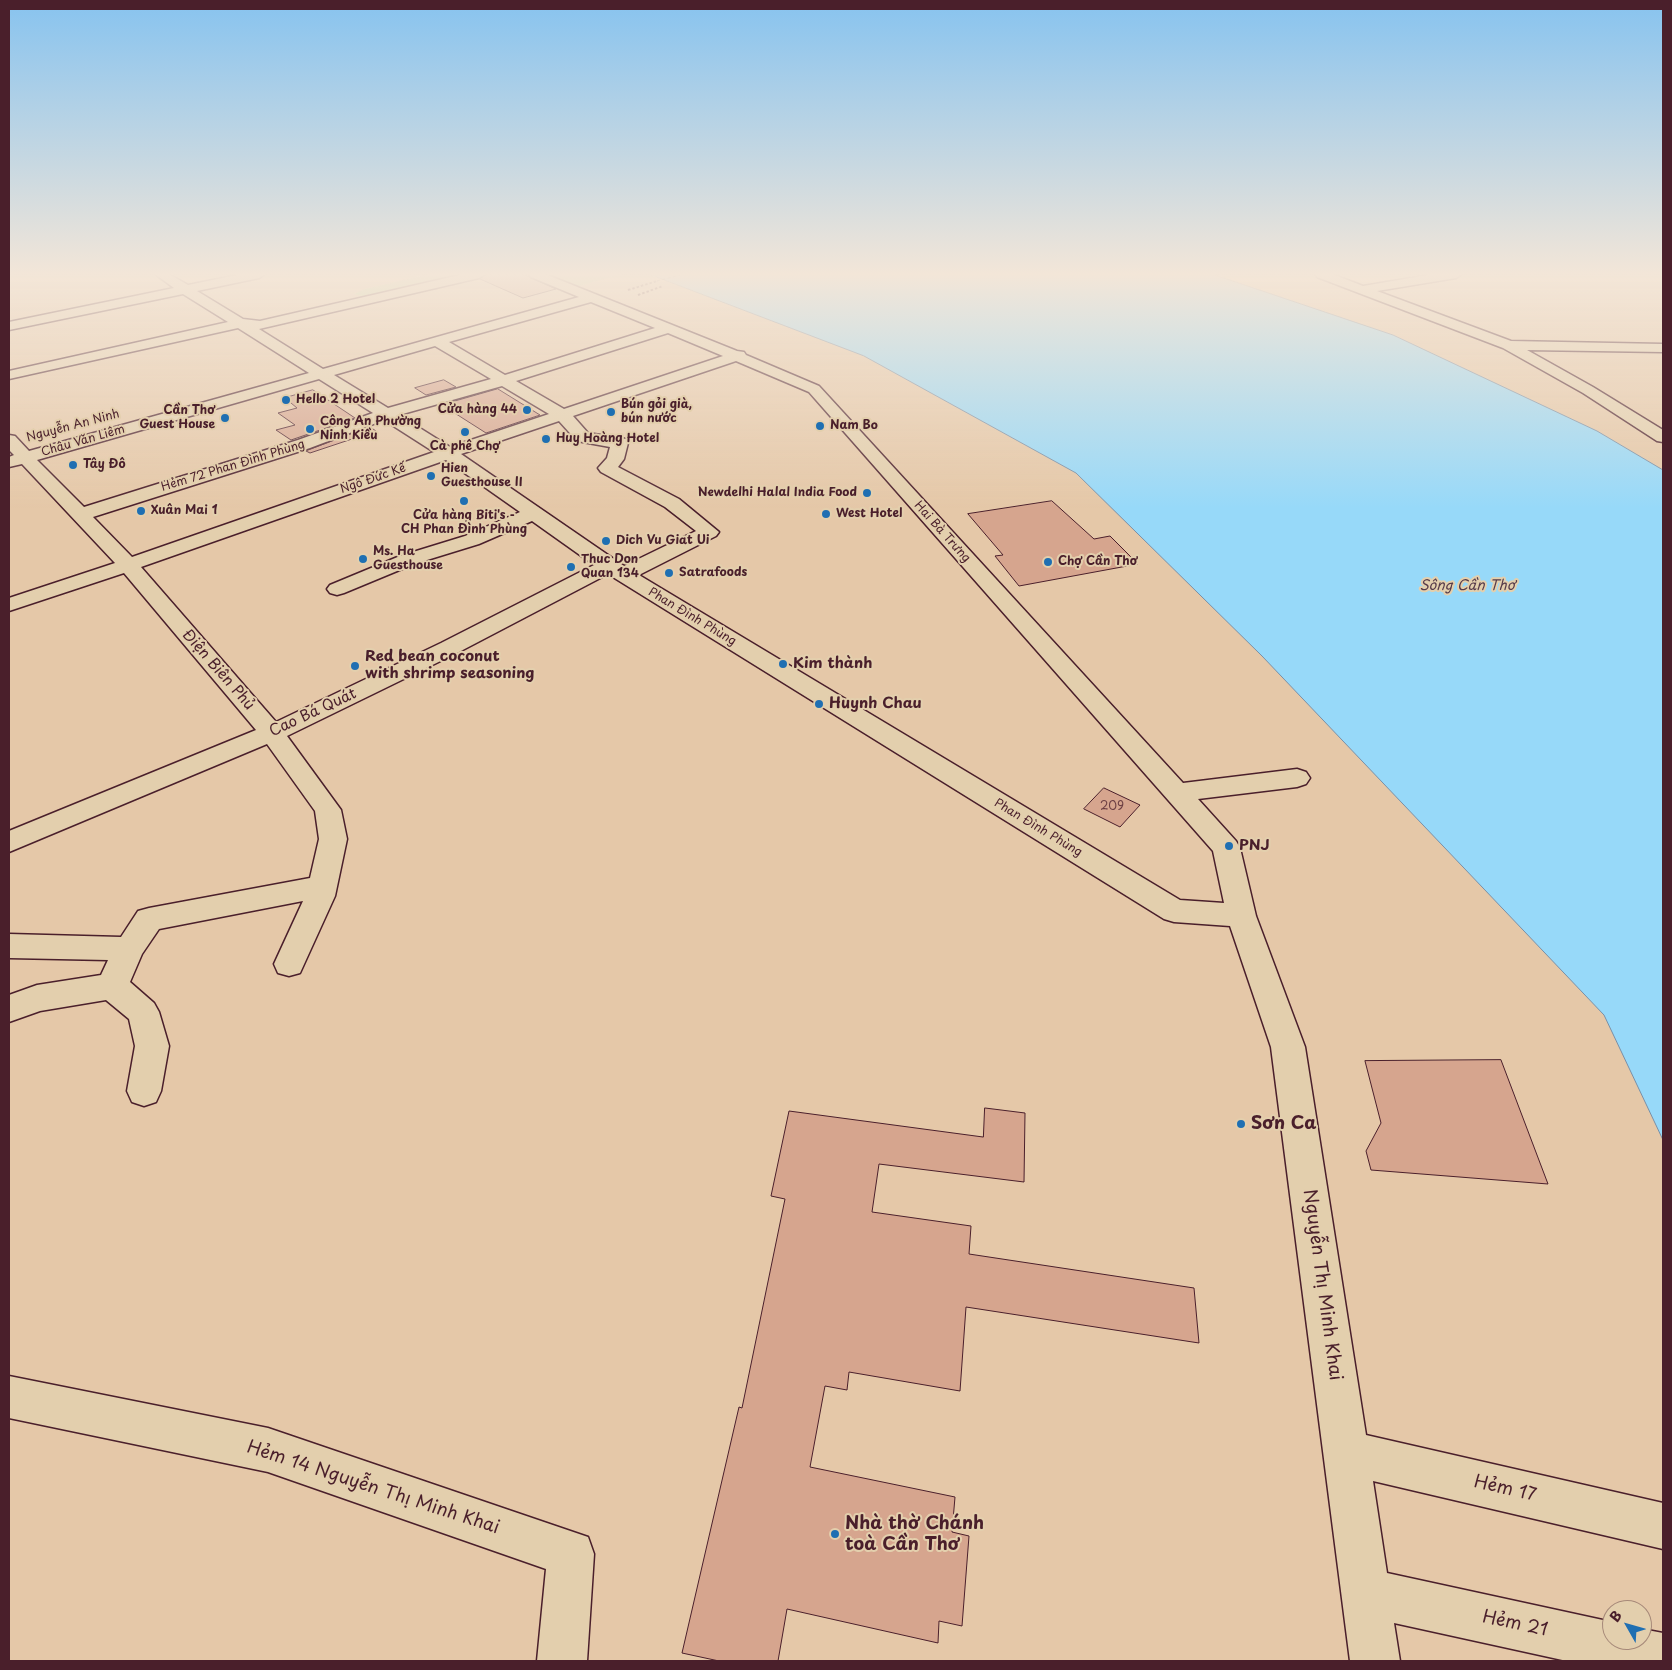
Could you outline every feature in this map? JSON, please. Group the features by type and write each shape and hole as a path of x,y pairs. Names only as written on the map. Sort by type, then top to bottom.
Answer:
{"street":[{"path":"9,375 111,352"},
{"name":"Phan Đình Phùng","path":"286,352 304,363 322,366 386,414 448,453 616,570 1174,911 1241,916"},
{"name":"Châu Văn Liêm","path":"16,447 322,366 368,352"},
{"path":"462,352 502,381 563,416"},
{"name":"Hẻm 72 Phan Đình Phùng","path":"79,515 304,444 386,414 502,381 594,352"},
{"name":"Hai Bà Trưng","path":"731,352 814,389 1226,848 1241,916"},
{"path":"1522,352 1588,390 1663,437"},
{"name":"Ngô Đức Kế","path":"9,605 448,453 563,416 739,355"},
{"path":"285,368 304,363"},
{"name":"Cao Bá Quát","path":"9,842 272,732 616,570 709,532 672,503 607,468 615,459 620,443 583,437 563,416"},
{"name":"Điện Biên Phủ","path":"16,447 128,565 272,732 328,810 333,839 320,896 289,964"},
{"path":"337,589 407,560 472,540 534,513"},
{"path":"1176,793 1297,778"},
{"path":"112,986 129,949 148,920 322,887"},
{"name":"Nguyễn Thị Minh Khai","path":"1241,916 1288,1047 1375,1661"},
{"path":"9,946 129,949"},
{"path":"23,1003 112,986"},
{"path":"112,986 143,1012 152,1046 144,1091"},
{"name":"Hẻm 14 Nguyễn Thị Minh Khai","path":"9,1397 268,1450 571,1554 562,1661"},
{"name":"Hẻm 17","path":"1347,1453 1663,1526"},
{"name":"Hẻm 21","path":"1365,1592 1663,1658"}],"water":[{"name":"Sông Cần Thơ","path":"853,352 1429,352 1597,431 1663,470 1663,1140 1604,1015 1262,656 1076,473 864,356"}],"building":[{"path":"444,380 456,387 426,395 415,388"},
{"path":"498,389 540,415 486,433 442,405"},
{"path":"313,390 355,418 291,440 276,430 295,425 278,413 297,408 285,398"},
{"path":"370,427 376,431 310,453 306,451"},
{"path":"1052,501 1094,539 1110,536 1138,564 1019,586 995,556 1003,555 968,514"},
{"path":"1104,788 1140,805 1120,827 1084,809"},
{"path":"1501,1060 1548,1184 1371,1170 1366,1151 1381,1123 1365,1061"},
{"path":"985,1108 1025,1113 1024,1182 879,1164 872,1212 971,1226 969,1254 1194,1288 1199,1343 966,1307 960,1391 849,1372 847,1390 825,1386 810,1467 955,1497 952,1532 969,1536 962,1626 939,1621 938,1643 787,1609 778,1661 719,1661 682,1653 739,1407 742,1408 785,1199 771,1196 789,1111 983,1137"}],"place":[{"name":"Hello 2 Hotel","path":"286,400"},
{"name":"Cửa hàng 44","path":"527,410"},
{"name":"Bún gỏi già, bún nước","path":"611,412"},
{"name":"Cần Thơ Guest House","path":"225,418"},
{"name":"Nam Bo","path":"820,426"},
{"name":"Công An Phường Ninh Kiều","path":"310,429"},
{"name":"Cà phê Chợ","path":"465,432"},
{"name":"Huy Hoàng Hotel","path":"546,439"},
{"name":"Tây Đô","path":"73,465"},
{"name":"Hien Guesthouse II","path":"431,476"},
{"name":"Newdelhi Halal India Food","path":"867,493"},
{"name":"Cửa hàng Biti's - CH Phan Đình Phùng","path":"464,501"},
{"name":"Xuân Mai 1","path":"141,511"},
{"name":"West Hotel","path":"826,514"},
{"name":"Dich Vu Giat Ui","path":"606,541"},
{"name":"Ms. Ha Guesthouse","path":"363,559"},
{"name":"Chợ Cần Thơ","path":"1048,562"},
{"name":"Thuc Don Quan 134","path":"571,567"},
{"name":"Satrafoods","path":"669,573"},
{"name":"Kim thành","path":"783,664"},
{"name":"Red bean coconut with shrimp seasoning","path":"355,666"},
{"name":"Huynh Chau","path":"819,704"},
{"name":"PNJ","path":"1229,846"},
{"name":"Sơn Ca","path":"1241,1124"},
{"name":"Nhà thờ Chánh toà Cần Thơ","path":"835,1534"}]}
